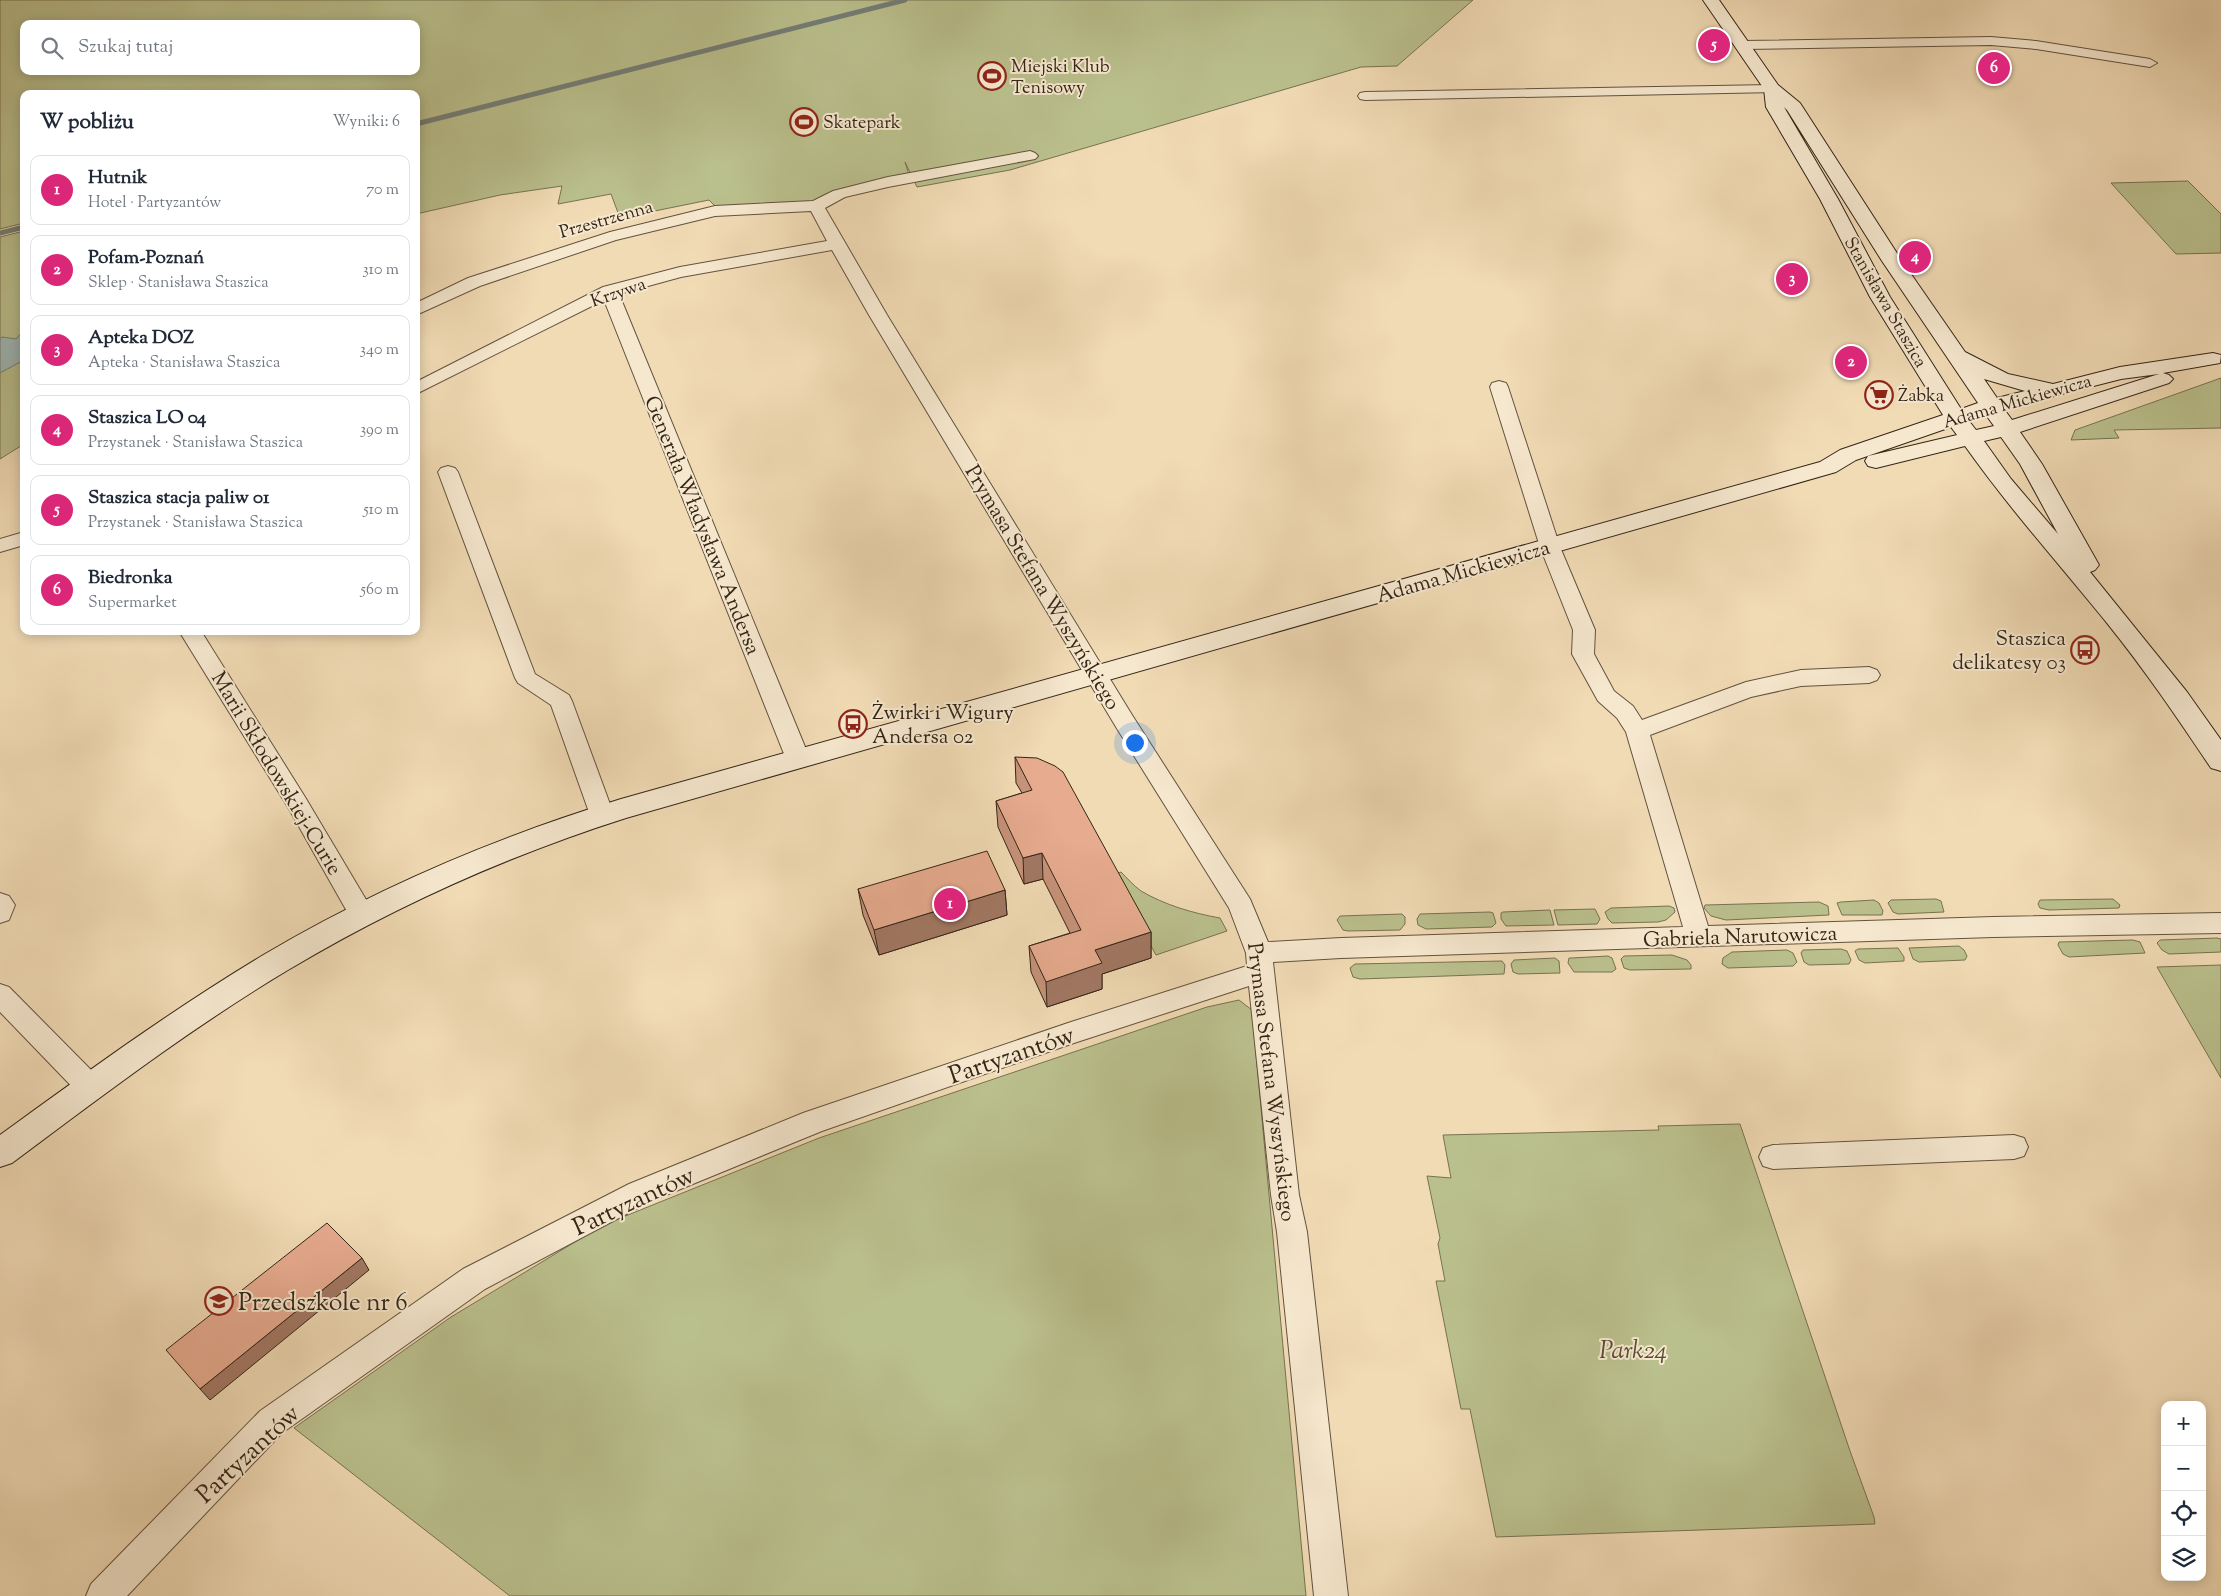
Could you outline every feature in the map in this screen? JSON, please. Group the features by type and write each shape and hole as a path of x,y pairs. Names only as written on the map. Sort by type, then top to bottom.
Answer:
{"street":[{"name":"Stanisława Staszica","path":"1712,0 1772,89 1794,107 1892,261 2031,464 2117,619"},
{"path":"1742,45 1991,41 2036,45 2150,63"},
{"name":"Stanisława Staszica","path":"1772,89 1774,107 1829,199 1880,297 1955,417 2003,484 2117,619 2178,698 2221,761"},
{"path":"1364,96 1772,89"},
{"path":"816,206 839,194 888,182 1030,156"},
{"name":"Prymasa Stefana Wyszyńskiego","path":"816,206 836,244 1124,721 1241,906 1260,962 1285,1195 1292,1232 1331,1596"},
{"name":"Przestrzenna","path":"420,308 474,282 610,237 715,211 816,206"},
{"name":"Krzywa","path":"420,387 505,342 609,291 680,272 836,244"},
{"name":"Generała Władysława Andersa","path":"609,291 798,759"},
{"path":"1952,350 1984,373 2006,381 2061,388"},
{"name":"Adama Mickiewicza","path":"1828,467 1847,467 2007,429 2139,388 2217,358"},
{"name":"Adama Mickiewicza","path":"0,1153 231,990 362,915 506,848 602,815 1828,467 1848,455 1991,406 2120,373 2217,358"},
{"path":"1499,386 1550,547 1584,630 1583,654 1606,696 1625,712 1637,731 1699,937"},
{"name":"Adama Mickiewicza","path":"1912,452 1944,455 1960,459 1972,464 2003,484"},
{"path":"448,472 526,678 561,700 602,815"},
{"path":"0,546 20,539"},
{"name":"Marii Skłodowskiej-Curie","path":"192,635 297,803 362,915"},
{"path":"1637,731 1746,690 1801,678 1869,675"},
{"path":"0,903 2,905 0,913"},
{"name":"Gabriela Narutowicza","path":"1260,962 1341,948 1983,928 2221,923"},
{"name":"Partyzantów","path":"103,1596 271,1422 474,1279 639,1193 813,1122 1071,1033 1260,962"},
{"path":"0,996 91,1088"},
{"path":"1773,1157 2014,1147"}],"green space":[{"path":"0,0 1473,0 1397,66 1361,67 1010,170 917,187 905,162 910,178 839,194 816,206 720,211 709,200 620,218 611,194 558,204 562,186 500,195 420,213 420,90 20,90 20,224 0,229"},
{"path":"2188,181 2221,214 2221,253 2176,254 2111,183"},
{"path":"20,232 20,446 0,459 0,237"},
{"path":"2221,378 2221,428 2114,430 2119,438 2071,440 2075,430"},
{"path":"1121,872 1141,891 1160,900 1189,911 1220,918 1227,931 1156,955 1112,875"},
{"path":"1936,899 1941,901 1944,912 1898,914 1893,912 1888,903 1891,900"},
{"path":"2113,899 2120,905 2119,908 2049,910 2040,908 2038,904 2040,900"},
{"path":"1874,900 1879,903 1883,911 1882,915 1842,915 1837,903 1841,902"},
{"path":"1819,902 1828,906 1829,915 1726,920 1711,916 1704,908 1705,905"},
{"path":"1669,906 1674,908 1675,912 1666,920 1658,922 1612,923 1605,912 1611,908"},
{"path":"1595,909 1600,919 1597,924 1558,925 1554,910"},
{"path":"1550,910 1554,925 1506,926 1501,919 1501,913 1503,912"},
{"path":"1493,913 1496,923 1492,927 1426,929 1418,925 1417,919 1420,914"},
{"path":"1402,914 1405,917 1405,924 1400,930 1348,931 1343,930 1337,920 1340,916"},
{"path":"2221,939 2221,952 2169,954 2162,950 2157,943 2160,940"},
{"path":"2133,940 2140,942 2145,953 2069,957 2063,954 2058,945 2059,942"},
{"path":"1959,946 1967,956 1965,960 1919,962 1913,959 1909,948"},
{"path":"1898,948 1904,957 1904,961 1865,963 1859,960 1855,951 1858,949"},
{"path":"1841,949 1847,951 1851,960 1849,964 1809,965 1804,962 1801,953 1803,950"},
{"path":"1787,950 1793,953 1797,962 1793,966 1728,968 1722,964 1723,958 1732,952"},
{"path":"1672,955 1687,960 1691,965 1691,969 1630,970 1624,968 1621,959 1624,956"},
{"path":"1608,956 1612,958 1616,969 1612,972 1574,972 1568,963 1569,958"},
{"path":"1555,958 1559,961 1560,973 1518,974 1513,972 1511,964 1514,960"},
{"path":"1502,961 1505,965 1504,974 1360,979 1353,977 1350,968 1355,964"},
{"path":"2221,965 2221,1078 2157,967"},
{"path":"1239,1000 1252,1010 1306,1596 510,1596 294,1428 451,1317 603,1225 819,1138 1207,1007"},
{"name":"Park24","path":"1740,1124 1875,1524 1496,1537 1470,1409 1461,1409 1436,1281 1445,1281 1438,1244 1440,1238 1427,1176 1451,1178 1443,1135 1659,1130 1658,1126"}],"water":[{"path":"20,334 20,362 0,373 0,339 2,337 16,339"}],"building":[{"path":"1015,757 1037,758 1063,772 1151,932 1095,950 1102,963 1046,982 1029,946 1081,930 1042,853 1023,858 996,801 1032,790"},
{"path":"987,851 1005,890 874,930 858,889"},
{"path":"327,1223 362,1258 200,1389 166,1350"}],"waterway":[{"path":"420,123 905,0"},
{"path":"0,233 20,228"}],"place":[{"name":"Staszica stacja paliw 01","path":"1714,45"},
{"name":"Biedronka","path":"1994,68"},
{"name":"Miejski Klub Tenisowy","path":"992,76"},
{"name":"Skatepark","path":"804,122"},
{"name":"Staszica LO 04","path":"1915,257"},
{"name":"Apteka DOZ","path":"1792,279"},
{"name":"Pofam-Poznań","path":"1851,362"},
{"name":"Żabka","path":"1879,395"},
{"name":"Staszica delikatesy 03","path":"2085,650"},
{"name":"Żwirki i Wigury Andersa 02","path":"853,724"},
{"name":"Hutnik","path":"950,904"},
{"name":"Przedszkole nr 6","path":"219,1301"}]}
